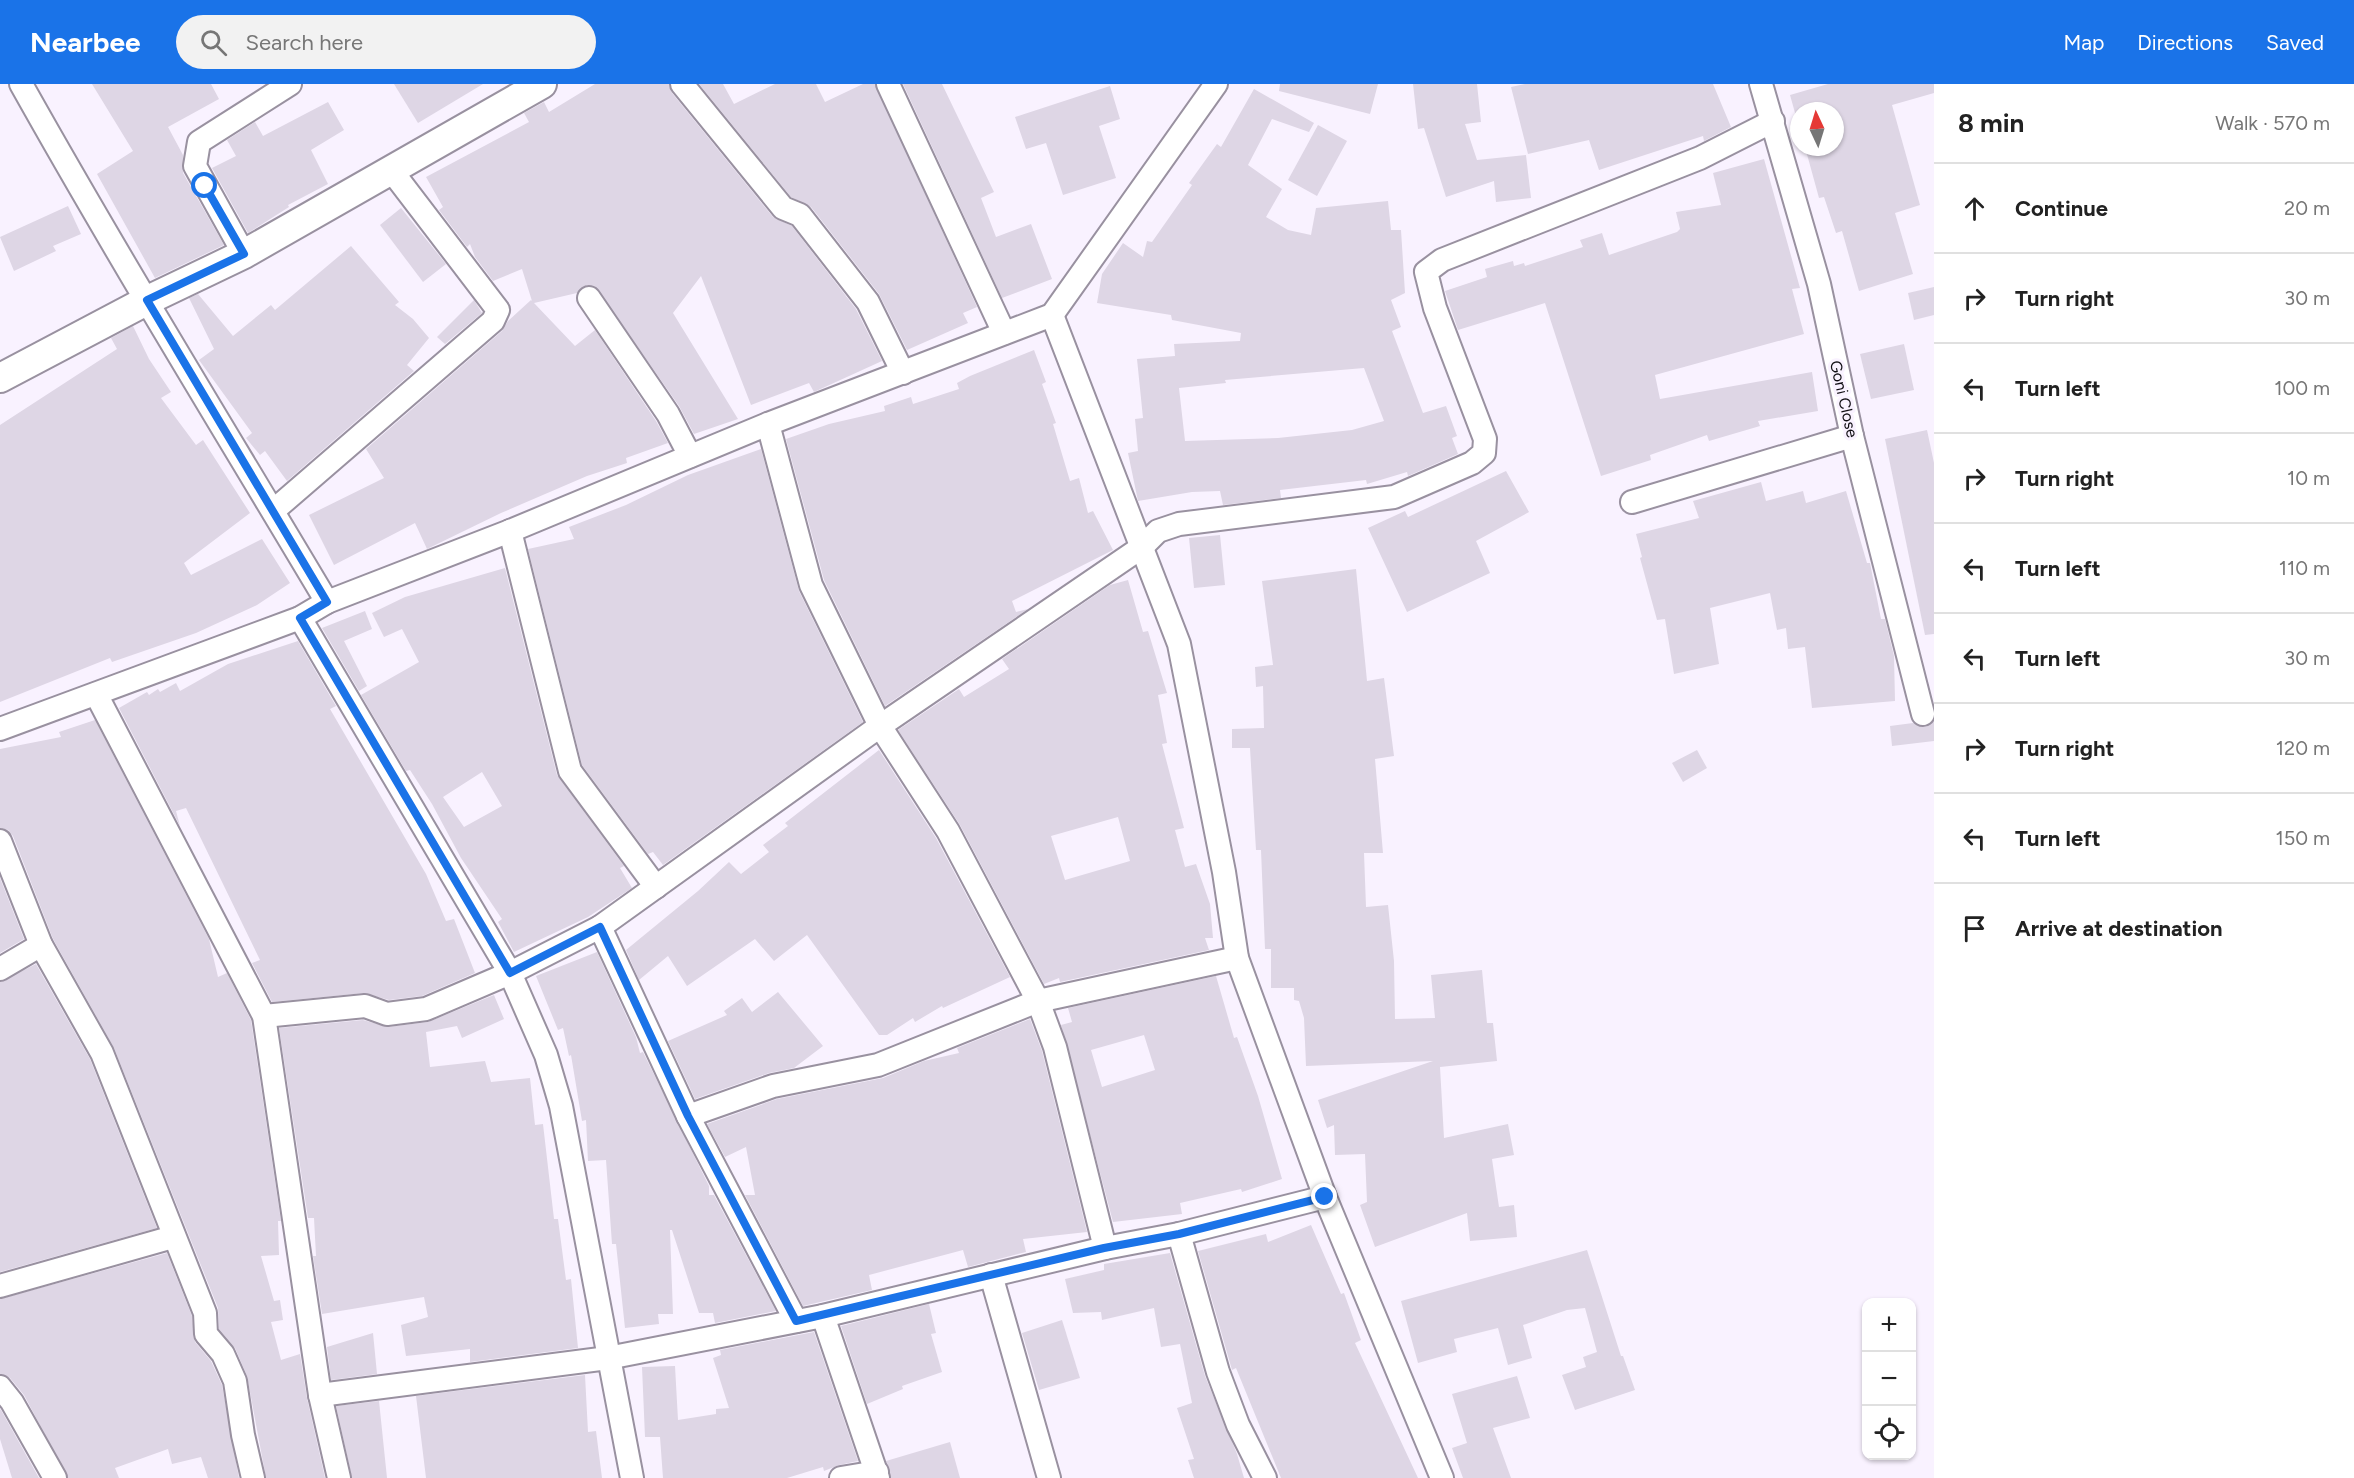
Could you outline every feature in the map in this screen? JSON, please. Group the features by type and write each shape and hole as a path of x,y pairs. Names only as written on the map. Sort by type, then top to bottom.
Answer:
{"street":[{"path":"21,84 106,236 147,300 327,602"},
{"path":"244,254 195,166 199,142 290,84"},
{"path":"0,378 147,300 244,254 543,84"},
{"path":"682,84 783,208 800,215 855,285 883,330 903,373"},
{"path":"888,84 1004,333"},
{"path":"0,729 300,618 327,602 510,531 768,424 1052,315 1215,84"},
{"name":"Goni Close","path":"1761,84 1819,284 1852,436 1923,714"},
{"path":"264,1016 365,1006 387,1014 426,1009 510,973 600,927 880,726 1142,547 1158,531 1179,524 1394,497 1472,463 1484,453 1485,439 1435,308 1426,272 1442,260 1701,158 1773,121"},
{"path":"273,511 494,321 498,310 391,170"},
{"path":"589,298 668,414 690,456"},
{"path":"1052,315 1179,644 1224,872 1237,958 1325,1197 1442,1478"},
{"path":"768,424 811,585 880,726 948,831 1038,1001 1055,1047 1104,1248"},
{"path":"1632,502 1852,436"},
{"path":"510,531 570,771 656,886"},
{"path":"300,618 510,973 546,1055 561,1106 632,1478"},
{"path":"96,694 264,1016 320,1395 339,1478"},
{"path":"0,841 41,945 102,1053 205,1314 206,1334 223,1354 235,1381 243,1435 253,1478"},
{"path":"600,927 688,1116 796,1321"},
{"path":"0,969 41,945"},
{"path":"688,1116 773,1086 878,1065 1038,1001 1237,958"},
{"path":"320,1395 608,1358 823,1316 1104,1248 1179,1234 1325,1197"},
{"path":"1179,1234 1218,1372 1238,1425 1265,1478"},
{"path":"0,1286 173,1237"},
{"path":"991,1275 1050,1478"},
{"path":"823,1316 877,1475 841,1478"},
{"path":"0,1387 12,1402 55,1478"}],"building":[{"path":"92,84 211,84 219,99 168,127 183,155 183,173 224,245 155,278 97,174 133,151"},
{"path":"394,84 483,84 418,123"},
{"path":"595,84 669,84 672,93 773,217 792,226 856,309 882,361 814,392 809,383 751,405 701,276 673,313 738,419 694,434 679,406 595,286 587,285 577,293 534,303 575,346 595,330 656,421 668,443 626,458 627,463 587,476 501,513 427,549 415,523 334,565 309,515 384,478 366,449 502,331 508,321 532,301 522,269 493,281 475,257 470,244 467,247 439,210 443,207 426,177 529,122 524,113 544,102 549,112"},
{"path":"699,84 723,84 734,104 775,84 816,84 825,102 863,84 875,84 977,307 963,313 968,323 907,350 879,294 811,207 791,197"},
{"path":"903,84 942,84 994,192 981,198 996,237 1031,224 1052,279 1002,298"},
{"path":"1280,84 1378,84 1370,114 1279,91"},
{"path":"1413,84 1477,84 1481,122 1465,124 1477,160 1526,155 1531,198 1496,202 1494,181 1446,197 1424,128 1418,129"},
{"path":"1525,84 1713,84 1731,127 1704,141 1703,136 1599,170 1589,140 1528,154 1511,87"},
{"path":"1828,84 1934,84 1934,93 1892,105 1920,205 1895,213 1913,274 1859,291 1842,231 1836,233 1824,197 1819,198 1807,156 1844,156 1844,102 1792,102 1790,95"},
{"path":"1110,86 1120,119 1099,126 1116,178 1063,195 1046,143 1026,149 1015,117"},
{"path":"1254,89 1314,123 1309,132 1272,119 1248,165 1282,189 1266,217 1288,230 1311,235 1316,208 1388,201 1391,230 1401,230 1405,293 1391,300 1401,327 1392,331 1423,413 1446,406 1457,436 1452,438 1458,454 1408,476 1407,472 1367,484 1366,480 1280,490 1281,498 1223,505 1220,491 1192,492 1138,501 1128,453 1138,451 1135,419 1143,418 1137,359 1175,356 1174,344 1240,341 1241,333 1172,320 1171,315 1097,303 1102,274 1123,243 1143,257 1147,241 1152,242 1192,185 1189,183 1217,144 1221,147","holes":["1364,368 1384,421 1352,430 1278,438 1185,441 1179,388 1226,383 1225,380"]},
{"path":"328,102 344,130 311,150 328,184 288,205 289,207 248,233 212,168 236,156 227,140 255,122 263,136"},
{"path":"1318,125 1347,141 1317,196 1288,180"},
{"path":"1764,159 1800,288 1792,289 1804,334 1655,375 1660,399 1812,372 1818,411 1758,421 1760,426 1709,441 1707,435 1650,455 1651,460 1601,476 1545,303 1458,330 1445,291 1487,277 1485,269 1513,261 1514,266 1524,263 1525,266 1583,247 1580,240 1602,233 1609,255 1677,232 1680,229 1676,212 1721,205 1713,173"},
{"path":"68,206 81,234 53,246 56,251 14,271 0,237"},
{"path":"401,208 446,264 423,282 380,225"},
{"path":"351,246 399,302 395,305 413,319 429,338 407,365 414,371 287,481 265,451 260,455 246,438 252,433 199,360 214,349 189,298 198,294 233,336 271,305 275,310"},
{"path":"1934,287 1934,315 1914,320 1908,293"},
{"path":"474,300 482,313 445,344 437,337"},
{"path":"133,326 149,359 171,392 161,398 196,445 203,440 250,513 184,563 191,575 262,539 290,583 257,605 196,633 112,662 110,658 0,702 0,425 117,349 111,338"},
{"path":"1904,344 1914,390 1871,399 1860,354"},
{"path":"1034,350 1046,382 1042,384 1056,423 1053,424 1070,481 1079,478 1088,513 1093,511 1113,550 1012,601 1016,612 1028,609 885,706 824,580 786,439 829,424 885,411 884,406 911,397 913,404 959,389 957,383 970,376"},
{"path":"1927,430 1934,463 1934,634 1925,635 1885,439"},
{"path":"761,449 799,591 863,722 663,865 653,852 648,854 582,765 528,549 574,539 569,527 626,505 688,475"},
{"path":"1506,471 1529,512 1476,541 1490,573 1407,612 1368,528 1405,511 1408,517"},
{"path":"1761,482 1766,501 1803,491 1806,503 1846,491 1867,563 1870,563 1881,619 1885,619 1894,656 1895,701 1812,708 1805,647 1788,649 1786,628 1777,630 1770,593 1710,608 1719,664 1674,674 1665,619 1657,620 1640,558 1642,557 1636,534 1699,518 1693,501"},
{"path":"1220,535 1225,585 1194,588 1189,538"},
{"path":"505,568 557,775 624,866 620,868 632,888 588,917 514,952 498,922 502,919 461,858 432,804 410,770 406,771 361,695 419,662 402,629 384,637 372,613 405,597","holes":["482,772 502,806 464,827 443,797"]},
{"path":"1356,569 1367,681 1384,678 1394,756 1375,759 1383,853 1364,853 1366,907 1388,905 1394,961 1395,1019 1435,1018 1431,975 1482,970 1487,1023 1493,1023 1497,1061 1440,1067 1444,1138 1508,1124 1514,1155 1492,1159 1499,1207 1514,1205 1517,1237 1470,1241 1467,1213 1375,1247 1360,1205 1367,1202 1365,1154 1335,1155 1334,1125 1327,1128 1318,1100 1433,1061 1306,1066 1304,1018 1299,1001 1294,1000 1294,988 1271,988 1271,949 1265,949 1261,850 1256,850 1250,748 1232,748 1232,729 1264,728 1263,686 1256,687 1255,667 1273,665 1262,581"},
{"path":"1128,580 1143,632 1148,631 1167,693 1158,695 1167,743 1162,744 1184,828 1175,830 1185,867 1196,864 1210,904 1213,938 1205,938 1209,950 1060,982 1059,978 1044,984 960,825 898,730 959,689 964,697 1009,669 1002,659 1110,585","holes":["1118,817 1130,861 1065,880 1051,836"]},
{"path":"365,611 372,629 344,641 367,686 359,691 322,628"},
{"path":"298,641 336,706 330,709 426,874 446,921 454,919 475,973 422,996 389,1000 364,993 272,1002 252,963 260,960 186,808 176,811 180,826 119,708 147,692 149,695 158,689 160,692 176,683 180,691 228,664"},
{"path":"95,720 209,939 218,977 227,973 251,1020 281,1221 278,1221 279,1255 261,1256 274,1301 280,1300 283,1320 271,1322 281,1360 300,1354 307,1398 325,1478 266,1478 247,1376 235,1348 219,1329 218,1308 114,1048 53,939 13,836 8,830 0,828 0,749 61,737 59,732"},
{"path":"1934,721 1934,741 1892,746 1890,726 1913,723 1926,727"},
{"path":"879,750 936,838 1010,977 943,1008 942,1006 915,1022 913,1018 887,1035 879,1035 807,935 774,961 755,939 687,986 668,956 639,980 626,950 698,891 729,862 741,874 769,852 763,845 788,826 785,823"},
{"path":"1697,750 1707,768 1683,782 1672,763"},
{"path":"0,878 24,939 0,953"},
{"path":"597,952 636,1037 640,1053 643,1052 709,1186 709,1195 714,1195 776,1311 715,1323 713,1313 699,1313 672,1230 670,1230 673,1314 658,1314 659,1324 625,1328 616,1244 612,1244 606,1160 588,1161 586,1120 582,1121 571,1055 569,1056 563,1028 558,1030 536,976"},
{"path":"36,964 90,1059 157,1228 0,1272 0,982"},
{"path":"1216,976 1234,1038 1237,1037 1258,1096 1282,1179 1242,1192 1241,1189 1180,1203 1182,1214 1113,1222 1061,1025 1072,1022 1068,1008","holes":["1144,1035 1155,1070 1102,1087 1091,1050"]},
{"path":"778,992 823,1046 794,1068 769,1073 695,1099 668,1041 727,1015 724,1011 742,998 752,1012"},
{"path":"494,995 504,1019 462,1038 457,1026 426,1032 430,1067 485,1061 491,1082 530,1078 535,1125 543,1124 554,1219 558,1219 566,1280 571,1279 578,1348 470,1362 470,1349 406,1356 401,1325 428,1317 424,1297 322,1314 313,1256 316,1256 314,1218 308,1218 279,1028 363,1020 388,1027 428,1022"},
{"path":"1030,1019 1042,1051 1087,1232 1023,1239 1026,1252 968,1267 963,1250 869,1275 872,1290 803,1306 745,1195 755,1195 746,1147 725,1157 707,1124 777,1099 883,1078 924,1061 959,1053 957,1048"},
{"path":"1311,1225 1341,1294 1344,1293 1361,1340 1355,1343 1418,1478 1281,1478 1236,1368 1232,1370 1198,1251 1266,1234 1268,1242"},
{"path":"1587,1250 1621,1356 1623,1356 1635,1390 1575,1410 1562,1375 1586,1367 1583,1357 1597,1352 1585,1308 1567,1310 1523,1325 1532,1358 1508,1365 1498,1328 1454,1339 1457,1352 1418,1363 1401,1301"},
{"path":"167,1253 192,1316 195,1342 211,1361 222,1385 239,1478 208,1478 201,1457 172,1464 168,1449 115,1468 119,1478 68,1478 24,1395 10,1378 0,1374 0,1299"},
{"path":"1170,1253 1205,1376 1237,1454 1244,1478 1194,1478 1188,1460 1194,1459 1177,1408 1192,1403 1180,1344 1161,1347 1154,1308 1102,1320 1101,1312 1073,1313 1065,1279 1104,1270 1104,1264"},
{"path":"929,1304 936,1333 931,1334 942,1372 902,1386 903,1389 867,1404 841,1326"},
{"path":"1062,1320 1080,1378 1039,1390 1022,1333"},
{"path":"814,1332 858,1461 824,1471 823,1467 787,1478 663,1478 660,1437 645,1437 642,1367 675,1366 678,1420 716,1414 716,1409 729,1408 713,1358 721,1355 720,1350"},
{"path":"373,1333 377,1374 331,1380 327,1347"},
{"path":"585,1375 588,1432 596,1431 602,1478 426,1478 416,1396"},
{"path":"1517,1376 1530,1418 1493,1428 1511,1478 1463,1478 1452,1448 1467,1443 1452,1394"},
{"path":"379,1401 387,1478 352,1478 336,1406"},
{"path":"0,1409 39,1478 12,1478 0,1439"},
{"path":"950,1442 960,1478 891,1478 886,1461"}],"route":[{"path":"205,186 244,254 147,300 327,602 300,618 510,973 600,927 688,1116 796,1321 1104,1248 1179,1234 1325,1197"}]}
